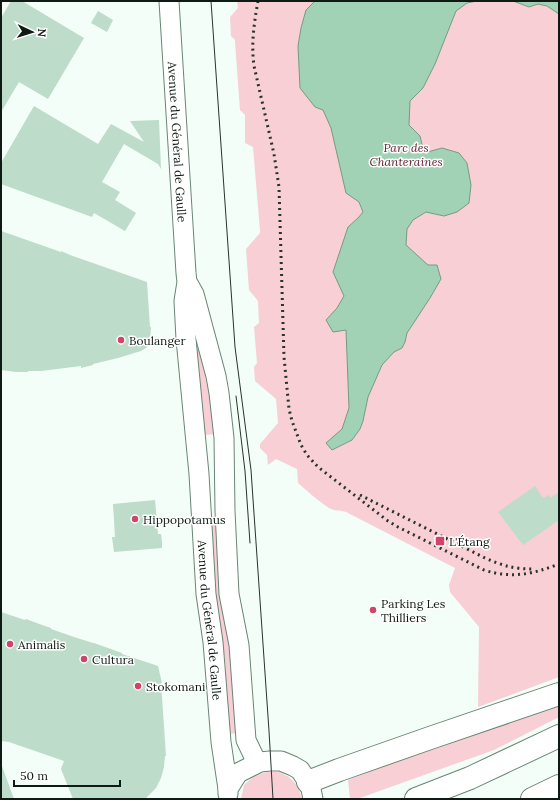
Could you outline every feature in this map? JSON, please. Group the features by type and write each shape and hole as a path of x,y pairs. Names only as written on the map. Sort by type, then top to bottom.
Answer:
{"highway":[{"path":"310,791 339,770 559,694"},
{"path":"416,799 470,778 559,736"},
{"path":"532,799 559,786"}],"main road":[{"name":"Avenue du Général de Gaulle","path":"169,1 187,282 184,301 186,331 199,474 206,594 213,642 221,742 228,794"},
{"name":"Avenue du Général de Gaulle","path":"187,282 194,294 216,376 224,438 225,511 229,594 239,645 246,740 257,763"},
{"path":"199,474 225,472"},
{"path":"228,794 238,773 257,763 270,761 280,761 300,770 310,791"}],"green space":[{"name":"Parc des Chanteraines","path":"237,1 559,1 559,677 478,707 479,627 450,592 449,585 455,568 346,512 334,510 326,506 298,483 297,469 276,459 268,465 267,455 260,448 260,444 278,423 276,399 255,381 254,367 257,363 254,327 259,323 258,301 249,290 246,249 260,233 260,231 253,147 245,143 245,115 240,110 235,40 231,36 230,17 238,8"},
{"path":"190,294 218,434 203,435"},
{"path":"209,516 217,516 233,651 237,733 229,734 225,660 212,581"},
{"path":"559,698 559,717 494,750 357,799 350,799 348,780 488,727"},
{"path":"267,772 279,772 289,777 298,786 302,799 241,799 244,785 254,776"}],"shaded area":[{"path":"315,1 477,1 467,3 456,11 435,64 423,88 410,101 409,125 420,136 424,153 442,148 459,153 467,163 471,185 469,203 457,212 444,216 426,212 413,220 407,229 406,245 428,265 437,265 441,279 407,333 402,348 394,352 382,365 368,397 360,429 352,440 332,450 326,443 342,429 349,408 346,330 333,332 326,320 337,308 344,296 333,272 348,227 363,212 359,202 346,193 331,128 323,110 315,107 300,88 298,46 301,28 306,10"},
{"path":"513,1 559,1 559,14 547,6 538,4 529,7"}],"building":[{"path":"11,1 22,1 84,38 48,99 19,82 1,112 1,18"},
{"path":"98,11 113,20 107,32 91,23"},
{"path":"34,106 98,144 111,124 144,142 130,121 159,120 161,169 158,164 124,144 102,182 120,192 115,200 136,213 125,231 94,213 92,217 1,184 1,163"},
{"path":"1,231 147,282 151,327 149,345 141,351 81,368 81,366 28,372 1,370"},
{"path":"535,486 543,498 549,495 550,498 559,492 559,520 523,545 498,512"},
{"name":"Hippopotamus","path":"155,500 158,534 161,534 162,548 114,552 112,537 115,537 113,504"},
{"path":"1,612 25,620 26,619 158,666 162,683 166,756 161,778 156,788 145,799 73,799 61,769 64,761 9,742 1,741"},
{"path":"2,766 14,799 1,799"}],"tram line":[{"path":"211,1 235,347 251,470 273,799"},
{"path":"236,396 245,471 250,543"}],"railway":[{"path":"258,1 253,34 253,58 274,154 279,187 284,357 289,409 301,445 307,455 318,467 388,521 484,570 494,573 513,575 531,573 559,564"},
{"path":"360,495 485,558 509,566 534,569"}],"place":[{"name":"Boulanger","path":"121,340"},
{"name":"Hippopotamus","path":"135,519"},
{"name":"L'Étang","path":"440,541"},
{"name":"Parking Les Thilliers","path":"373,610"},
{"name":"Animalis","path":"10,644"},
{"name":"Cultura","path":"84,659"},
{"name":"Stokomani","path":"138,686"}]}
